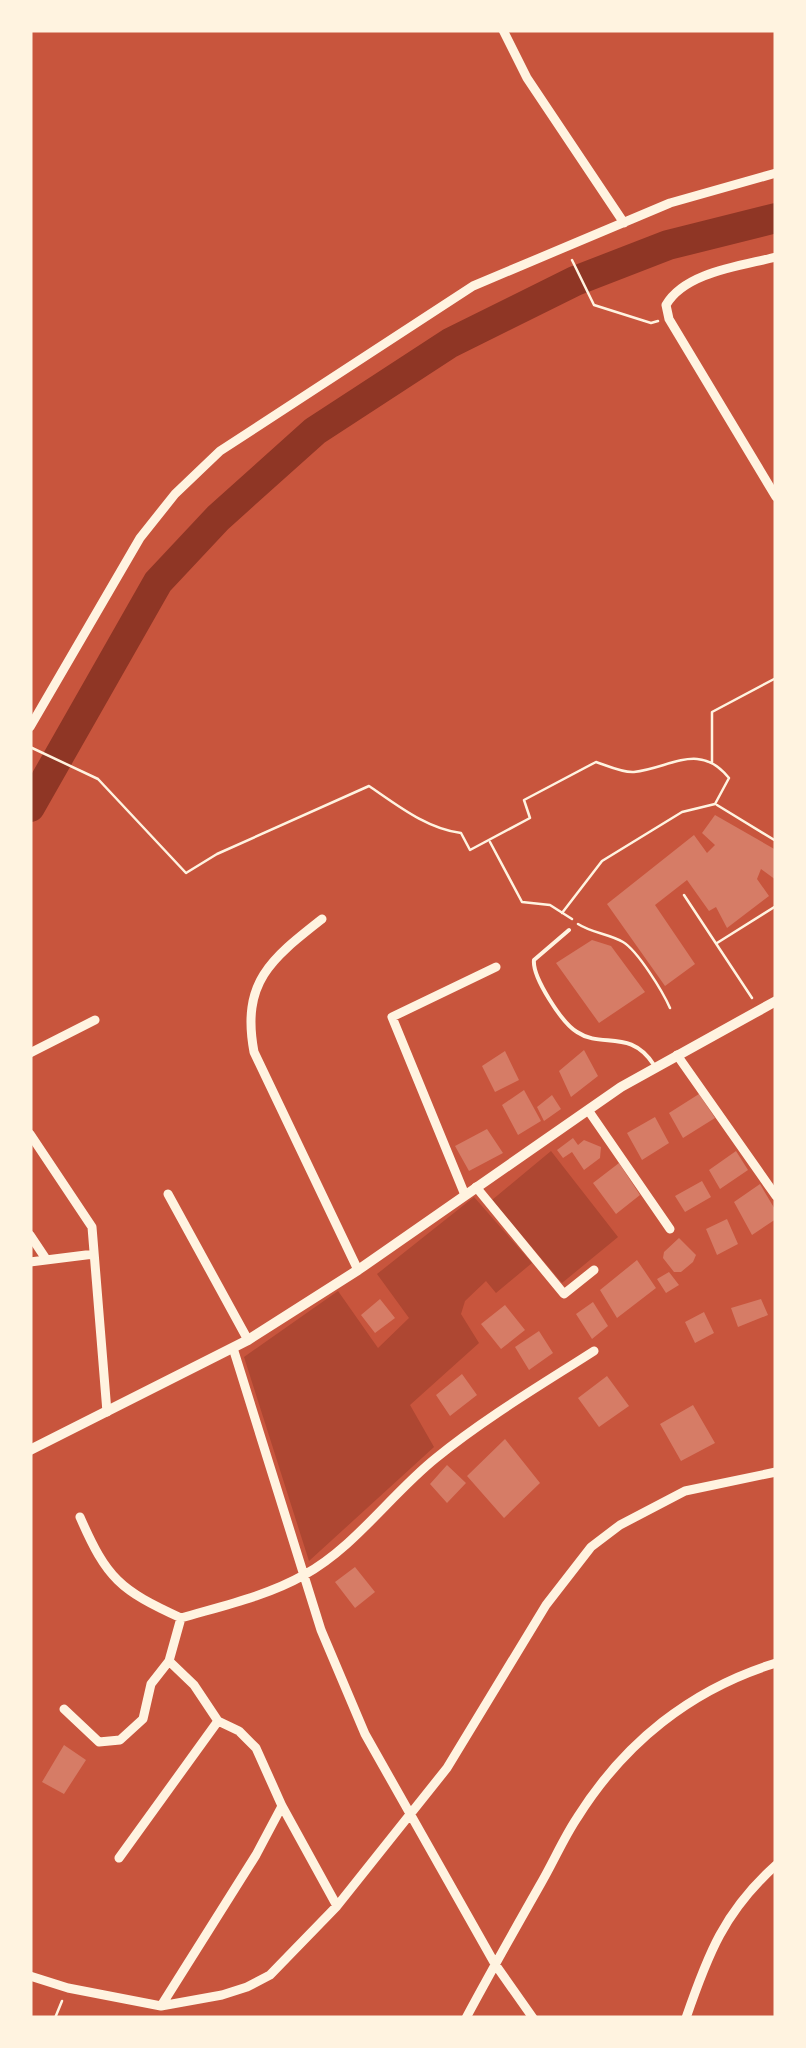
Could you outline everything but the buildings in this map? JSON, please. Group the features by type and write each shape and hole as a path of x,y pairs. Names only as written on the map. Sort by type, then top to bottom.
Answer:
{"street":[{"path":"502,30 528,78 624,223"},
{"path":"30,727 140,538 175,494 220,451 473,286 670,204 776,174"},
{"path":"776,257 729,268 682,286 666,305 669,319 776,498"},
{"path":"322,918 279,953 265,972 255,990 248,1022 254,1052 358,1270"},
{"path":"465,1195 392,1018 496,966"},
{"path":"30,1450 248,1340 358,1270 588,1110 656,1067 776,1002"},
{"path":"30,1053 95,1020"},
{"path":"677,1056 776,1196"},
{"path":"588,1110 670,1228"},
{"path":"30,1134 92,1227 107,1412"},
{"path":"476,1187 564,1294 594,1270"},
{"path":"168,1194 248,1340"},
{"path":"30,1236 46,1259"},
{"path":"30,1262 94,1254"},
{"path":"234,1348 321,1630 364,1734 495,1964 533,2018"},
{"path":"80,1517 94,1550 113,1579 132,1595 181,1618 248,1599 304,1576 329,1558 434,1459 594,1350"},
{"path":"30,1976 68,1988 160,2006 205,2000 248,1988 288,1959 338,1906 411,1816 447,1768 546,1605 591,1547 620,1525 685,1491 776,1472"},
{"path":"64,1709 100,1742 120,1740 143,1719 151,1684 169,1661 181,1618"},
{"path":"169,1661 194,1684 218,1721 239,1731 256,1748 282,1806 338,1906"},
{"path":"466,2018 576,1819 630,1749 673,1711 704,1692 745,1672 776,1663"},
{"path":"119,1858 218,1721"},
{"path":"160,2006 256,1855 282,1806"},
{"path":"686,2018 703,1968 730,1914 776,1865"}],"lane":[{"path":"569,930 534,960 537,980 575,1031 638,1048 656,1067"}],"path":[{"path":"566,247 594,305 651,323 669,319"},
{"path":"712,763 712,712 776,678"},
{"path":"30,747 98,779 186,874 217,854 369,786 404,810 446,831 461,833 470,850 530,818 524,800 596,762 631,773 690,757 718,765 729,778 715,804"},
{"path":"562,913 602,861 682,812 715,804 776,841"},
{"path":"490,840 522,902 550,905 589,931 625,943 664,994 670,1008"},
{"path":"684,896 760,1010"},
{"path":"716,944 776,906"},
{"path":"55,2018 68,1988"}],"shaded area":[{"path":"551,1151 618,1237 562,1283 492,1200"},
{"path":"474,1197 532,1263 496,1293 486,1281 465,1301 461,1314 479,1343 410,1405 434,1447 309,1561 244,1357 338,1291 378,1348 409,1318 377,1274"}],"waterway":[{"path":"30,807 158,582 218,518 315,431 450,343 575,281 668,245 776,218"}]}
